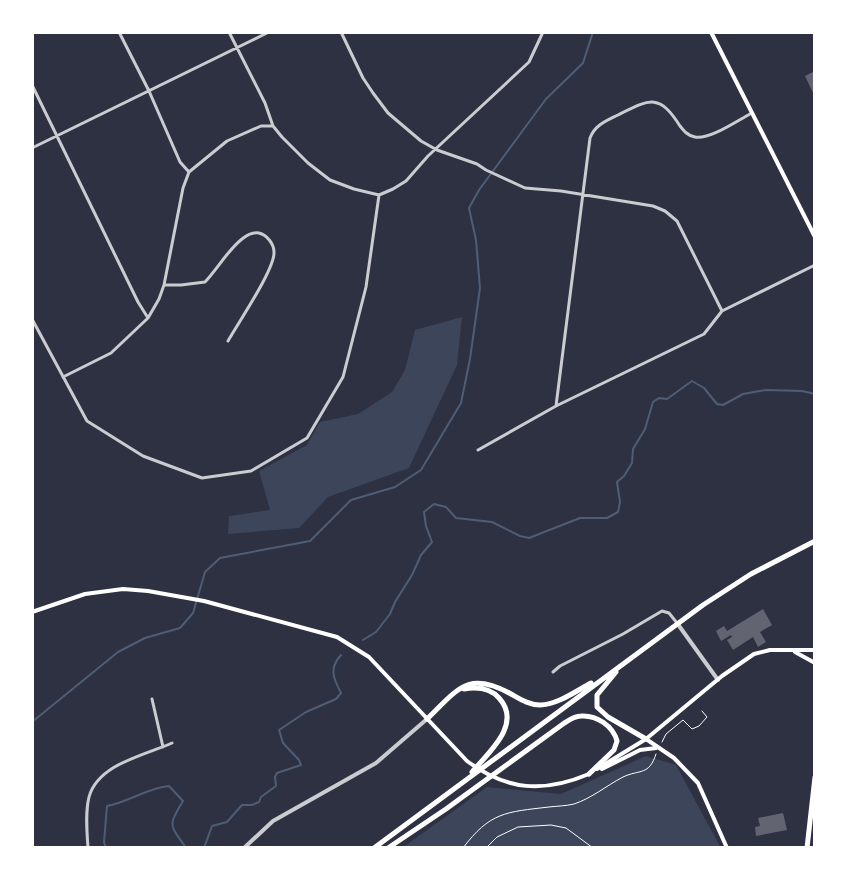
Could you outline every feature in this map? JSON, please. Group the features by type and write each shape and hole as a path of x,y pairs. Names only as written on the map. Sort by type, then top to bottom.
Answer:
{"highway":[{"path":"374,848 677,623 747,576 815,541"},
{"path":"625,662 601,689 596,702 600,711 608,717 646,739"},
{"path":"427,719 471,683 493,684 539,705 605,677"},
{"path":"459,690 476,688 497,696 504,705 507,717 503,734 464,781"},
{"path":"388,848 578,716 601,721 613,729 617,741 614,750 589,774"},
{"path":"807,848 815,777"}],"main road":[{"path":"711,32 815,237"},
{"path":"32,612 99,591 148,591 204,601 337,637 378,665 467,761 480,771 510,784 536,787 564,783 640,750 658,749"},
{"path":"589,774 646,739 754,654 770,650 815,650"},
{"path":"793,651 815,663"},
{"path":"646,739 674,758 698,783 727,848"}],"street":[{"path":"119,32 180,162 189,172"},
{"path":"229,32 265,103 273,126 308,163 330,180 379,195 406,181 428,156 529,62 543,32"},
{"path":"32,148 269,32"},
{"path":"341,32 363,78 388,113 421,141 437,150 477,164 525,188 653,206 672,215 722,311"},
{"path":"32,85 148,318"},
{"path":"556,406 593,129 641,104 655,101 666,106 682,129 695,138 715,133 752,113"},
{"path":"63,377 111,353 148,318 164,285 183,188 189,172 227,141 261,126 273,126"},
{"path":"32,319 87,421 143,456 202,478 251,471 307,438 343,377 366,287 379,195"},
{"path":"164,285 205,282 246,235 262,234 270,241 274,251 272,266 228,341"},
{"path":"478,450 556,406 704,334 722,311 815,265"},
{"path":"553,672 662,611 669,613 718,680"},
{"path":"152,699 163,747"},
{"path":"244,848 273,821 376,763 427,719"},
{"path":"88,848 88,800 92,790 109,770 172,743"}],"path":[{"path":"463,848 491,818 513,811 572,804 626,776 650,768 666,734 683,720 692,729 699,726 707,717 702,711"},
{"path":"486,848 497,837 518,827 551,825 566,828 593,848"}],"shaded area":[{"path":"462,317 457,365 409,468 328,497 299,528 228,534 229,516 270,510 259,471 307,445 320,422 358,414 392,392 405,370 415,330"},
{"path":"646,756 676,765 721,848 402,848 487,787 561,794"}],"building":[{"path":"815,71 815,97 805,76"},
{"path":"763,609 772,625 760,632 766,642 758,647 753,637 733,650 727,640 731,635 721,641 716,631 724,626 727,631"},
{"path":"783,813 787,830 756,836 755,827 760,826 758,818"}],"waterway":[{"path":"32,722 118,652 145,638 180,628 193,613 205,572 220,558 310,541 351,500 395,487 421,470 461,403 470,359 480,288 476,240 469,208 546,99 583,63 593,32"},
{"path":"363,640 376,632 390,614 421,555 432,542 424,512 434,504 446,507 456,518 492,522 529,538 580,518 607,518 618,512 617,482 632,463 633,449 645,429 653,402 659,398 667,399 692,381 704,388 717,404 723,405 743,394 766,390 815,394"},
{"path":"204,848 212,826 227,822 242,805 259,802 276,786 277,773 301,765 283,743 279,730 306,712 336,699 341,693 334,673 341,655"},
{"path":"106,848 107,806 169,786 183,801 172,825 186,848"}]}
